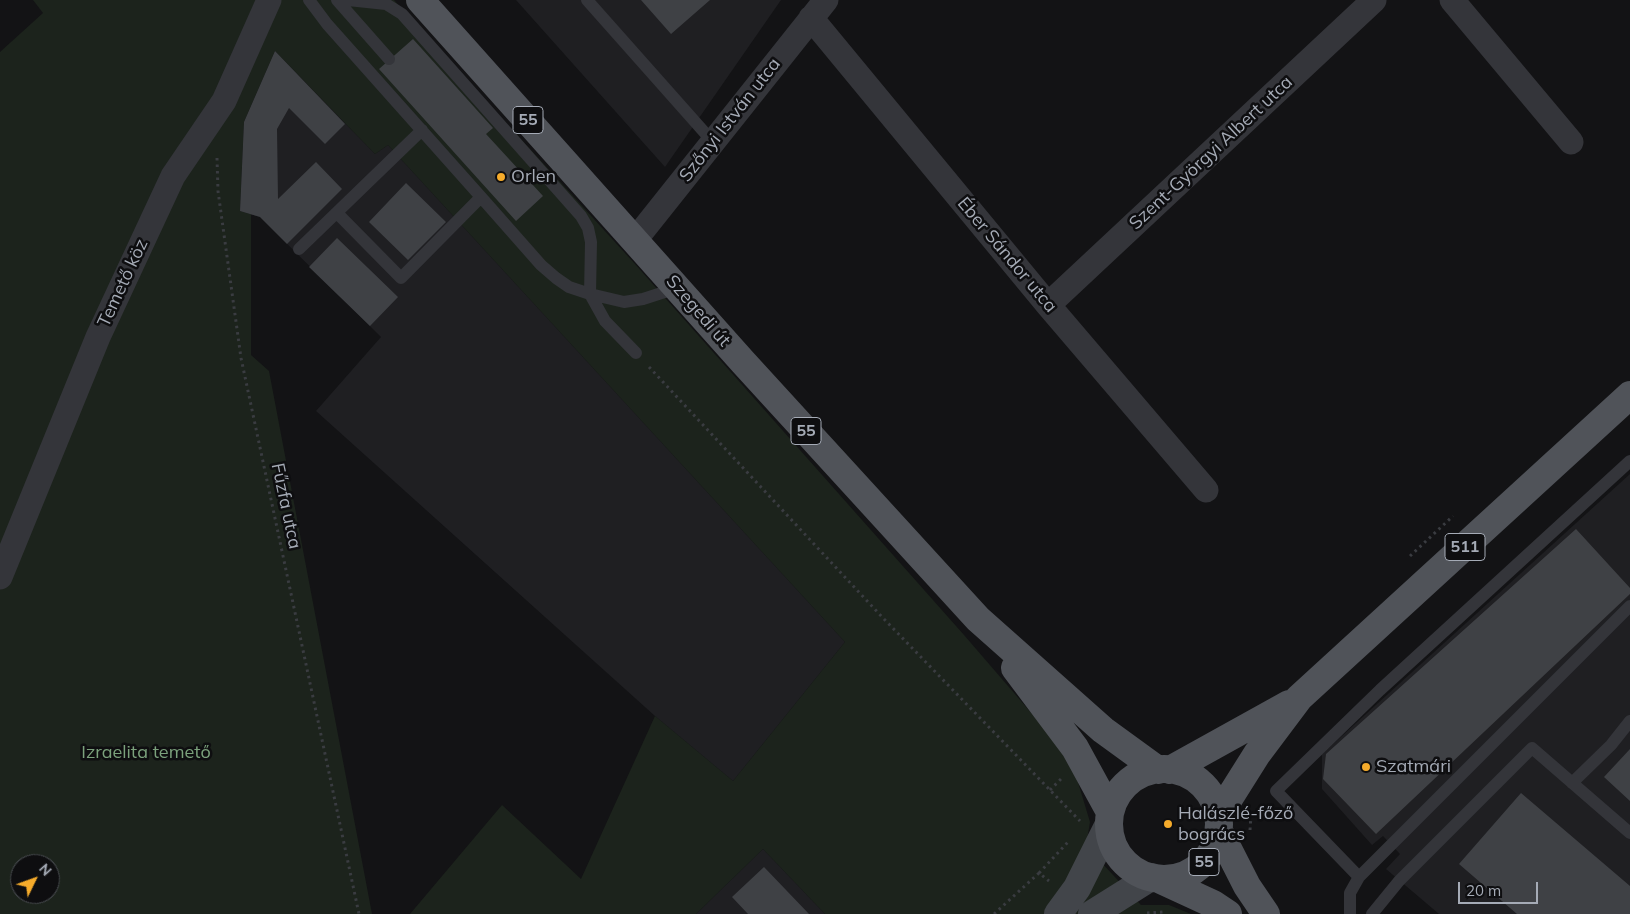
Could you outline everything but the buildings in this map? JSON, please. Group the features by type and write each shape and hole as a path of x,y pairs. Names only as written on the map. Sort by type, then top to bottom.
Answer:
{"main road":[{"name":"Szegedi út","path":"420,0 677,288 978,619"},
{"name":"511","path":"1218,824 1257,754 1299,698 1630,395"},
{"name":"55","path":"978,619 1103,730 1164,770 1188,775 1201,784 1212,798 1218,824 1247,886 1266,914"},
{"name":"55","path":"978,619 1075,748 1110,818 1112,841 1123,862 1138,873 1156,878 1213,904 1228,914"},
{"name":"511","path":"1164,770 1299,698"},
{"path":"1058,914 1077,888 1110,818 1115,799 1124,786 1134,778 1164,770"},
{"name":"55","path":"1156,878 1184,876 1195,870 1208,858 1218,824"},
{"path":"1092,914 1156,878"}],"street":[{"name":"Temető köz","path":"0,577 98,337 173,176 224,101 269,0"},
{"name":"Szent-Györgyi Albert utca","path":"1048,306 1374,0"},
{"path":"1452,0 1571,142"},
{"name":"Szőnyi István utca","path":"635,240 819,9"},
{"name":"Éber Sándor utca","path":"819,9 1048,306 1206,490"}],"lane":[{"path":"309,0 327,24 541,265 569,286 590,294 624,302 643,299 677,288"},
{"path":"338,0 389,59"},
{"path":"348,0 386,4 402,14 484,113 581,216 588,228 591,242 590,294 605,322 636,353"},
{"path":"587,0 713,142"},
{"path":"299,249 422,130"},
{"path":"337,213 401,278 481,197"},
{"path":"1359,877 1276,791 1380,690 1630,461"},
{"path":"1350,914 1350,893 1359,877 1630,606"},
{"path":"1572,783 1611,745 1630,721"},
{"path":"1377,912 1399,882 1532,748 1630,833"}],"path":[{"name":"Fűzfa utca","path":"217,156 218,191 241,358 359,914"},
{"path":"636,353 883,618 1050,790"},
{"path":"994,914 1039,873 1071,838"},
{"path":"1039,873 1052,884"},
{"path":"1141,913 1171,912"}],"shaded area":[{"path":"516,0 781,0 665,167"},
{"path":"275,51 375,154 388,145 845,642 733,781 655,716 316,411 381,337 260,217 240,211 244,122"},
{"path":"1630,474 1630,914 1439,914 1386,869 1400,854 1383,836 1372,845 1322,789 1322,754"},
{"path":"763,849 825,914 696,914"}],"green space":[{"name":"Izraelita temető","path":"33,0 394,0 635,264 964,635 1071,759 1090,822 1086,846 1141,905 1169,905 1191,914 825,914 763,849 696,914 410,914 502,805 581,879 655,716 733,781 845,642 388,145 375,154 275,51 244,122 240,211 251,214 251,355 269,371 372,914 0,914 0,52 43,13"}],"place":[{"name":"Orlen","path":"501,177"},
{"name":"Szatmári","path":"1366,767"},
{"name":"Halászlé-főző bogrács","path":"1168,824"}]}
